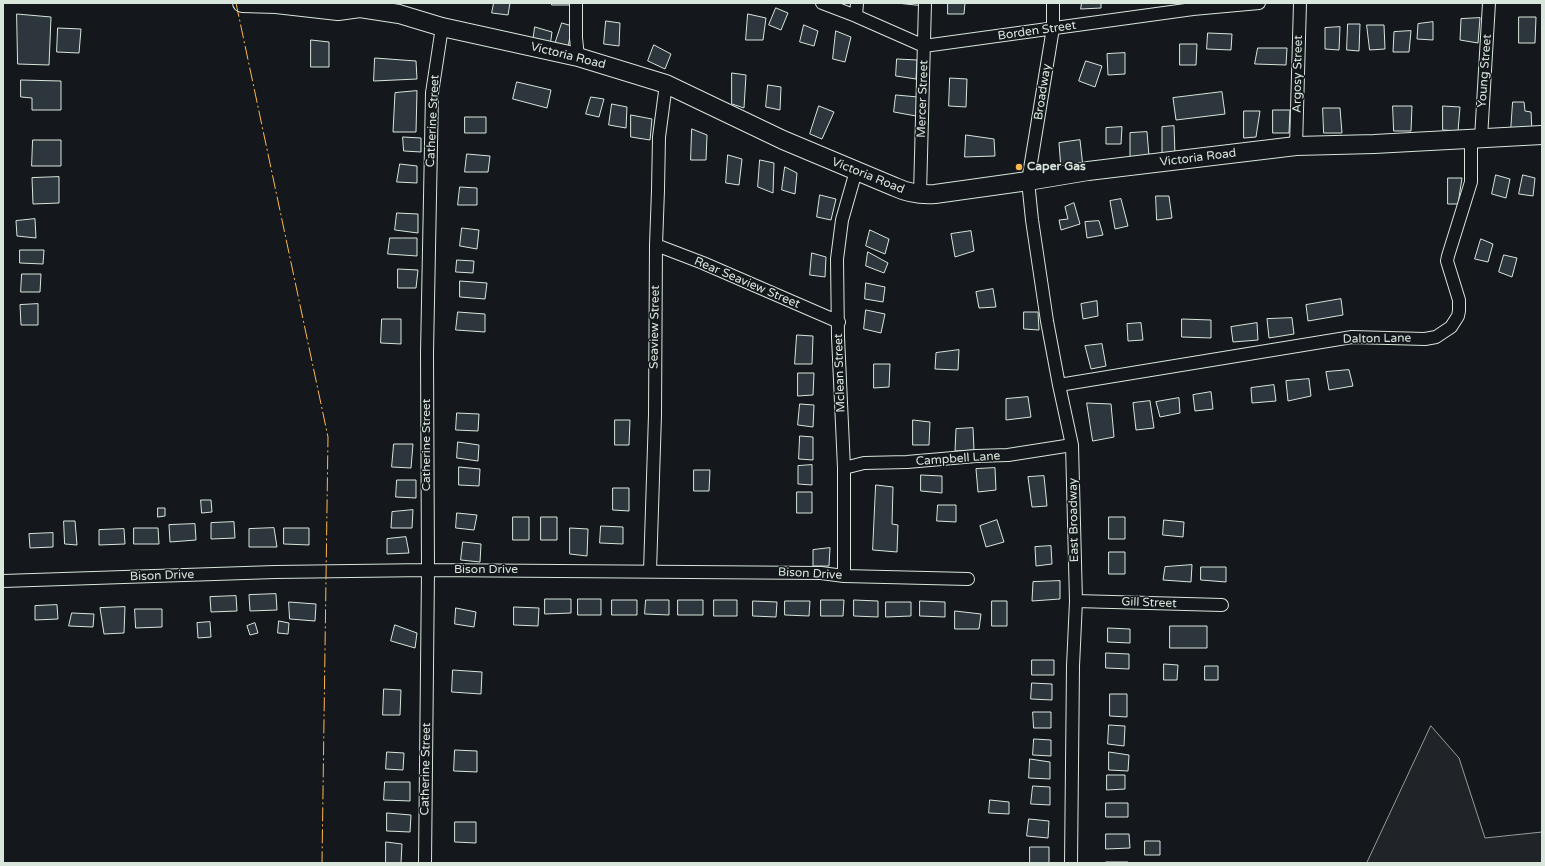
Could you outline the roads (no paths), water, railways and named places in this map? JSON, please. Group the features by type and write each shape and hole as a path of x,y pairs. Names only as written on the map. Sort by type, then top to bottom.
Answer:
{"main road":[{"name":"Victoria Road","path":"242,3 276,4 338,11 359,5 399,9 442,27 578,57 666,84 783,140 905,191 920,194 935,194 1088,171 1296,146 1374,144 1542,135"}],"street":[{"path":"576,3 576,38 578,57"},
{"path":"822,3 856,16 924,46"},
{"path":"856,16 858,3"},
{"name":"Mercer Street","path":"920,194 925,3"},
{"name":"Broadway","path":"1028,181 1053,28 1052,3"},
{"name":"Borden Street","path":"924,46 1193,9 1259,3"},
{"name":"Argosy Street","path":"1296,146 1300,3"},
{"name":"Young Street","path":"1476,138 1489,3"},
{"name":"Catherine Street","path":"425,863 428,570 427,353 432,100 442,27"},
{"name":"Seaview Street","path":"650,571 655,415 656,245 659,126 666,84"},
{"name":"Dalton Lane","path":"1059,385 1347,338 1392,337 1425,339 1441,334 1454,323 1459,311 1459,300 1447,261 1471,182 1476,138"},
{"name":"Mclean Street","path":"844,576 844,468 838,337 837,259 842,220 856,171"},
{"name":"East Broadway","path":"1028,181 1037,255 1059,385 1072,445 1076,602 1073,666 1071,863"},
{"name":"Rear Seaview Street","path":"656,245 839,322"},
{"name":"Campbell Lane","path":"844,468 864,463 907,462 976,456 1008,455 1072,445"},
{"name":"Bison Drive","path":"3,581 275,572 428,570 821,573 844,576 968,579"},
{"name":"Gill Street","path":"1076,602 1222,605"}],"place":[{"name":"Caper Gas","path":"1019,167"}]}
